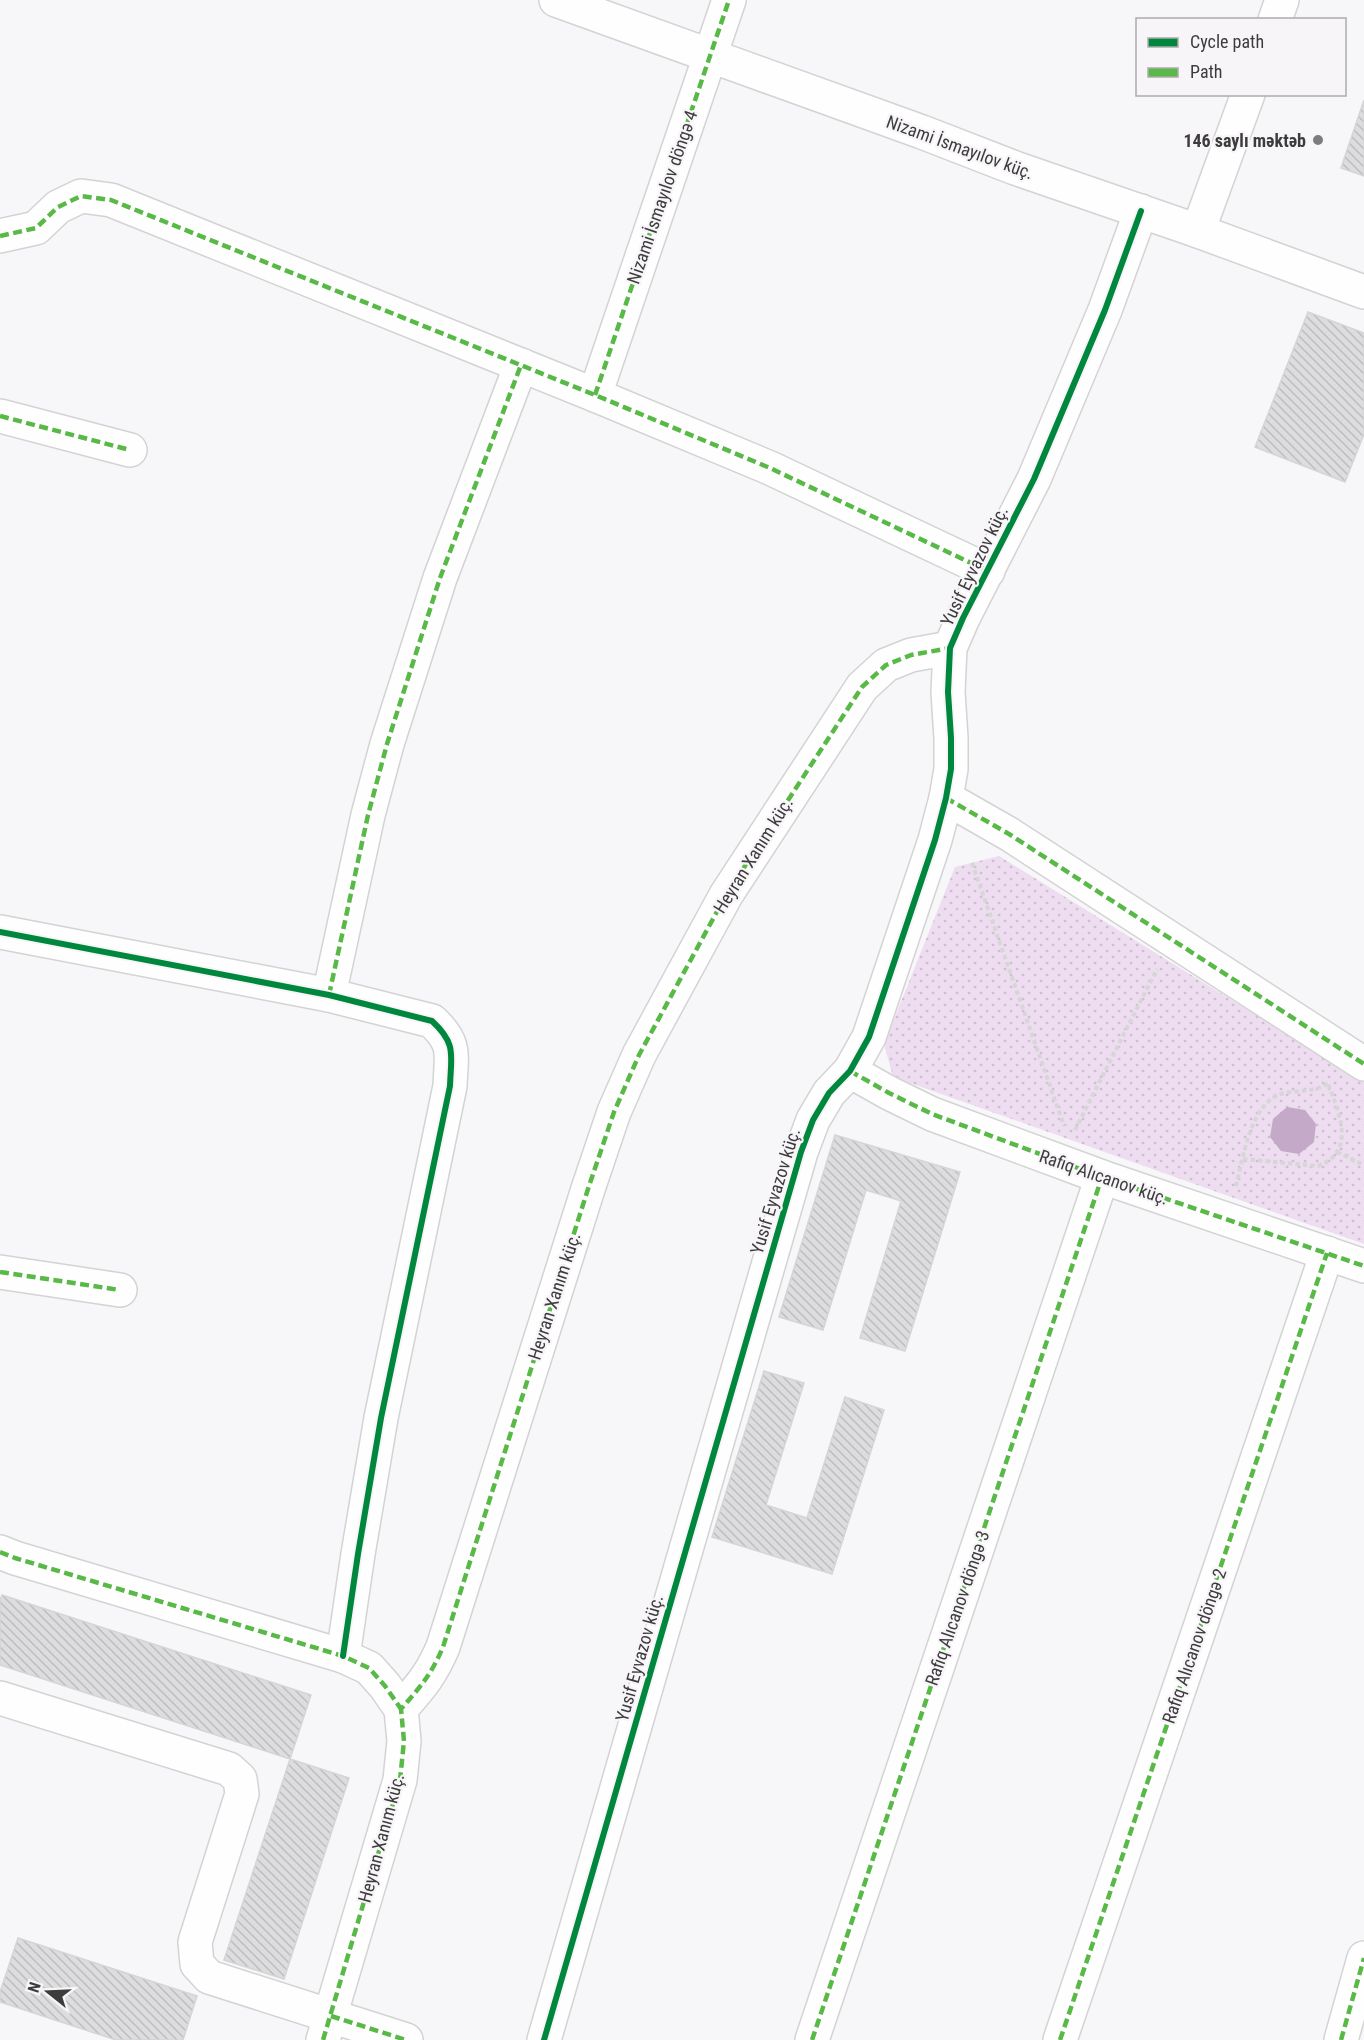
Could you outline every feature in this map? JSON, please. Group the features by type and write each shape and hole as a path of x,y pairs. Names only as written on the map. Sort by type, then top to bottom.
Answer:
{"street":[{"name":"Nizami İsmayılov küç.","path":"556,0 922,132 1015,168 1198,231 1364,292"},
{"name":"Nizami İsmayılov döngə 4","path":"596,395 729,0"},
{"path":"1276,18 1282,0"},
{"path":"1198,231 1247,96"},
{"path":"0,236 36,228 58,207 81,196 111,200 596,395 770,468 988,571"},
{"name":"Yusif Eyvazov küç.","path":"544,2040 801,1152 813,1120 829,1093 850,1071 869,1037 935,840 951,768 948,692 950,648 1034,479 1106,310 1141,211"},
{"path":"329,995 368,815 387,744 440,578 521,365"},
{"path":"0,416 130,450"},
{"name":"Heyran Xanım küç.","path":"327,2028 400,1780 404,1741 400,1708 433,1670 443,1647 588,1189 614,1112 639,1055 726,895 862,687 886,665 911,655 950,648"},
{"path":"946,798 1009,834 1349,1070"},
{"path":"0,932 329,995 432,1021 445,1034 452,1049 450,1086 381,1418 343,1656"},
{"name":"Rafiq Alıcanov küç.","path":"850,1071 932,1114 1102,1177 1364,1266"},
{"name":"Rafiq Alıcanov döngə 3","path":"812,2040 1102,1177"},
{"name":"Rafiq Alıcanov döngə 2","path":"1060,2040 1327,1253"},
{"path":"0,1272 120,1290"},
{"path":"0,1552 343,1656 369,1668 386,1686 400,1708"},
{"path":"0,1698 229,1769 240,1779 242,1794 195,1942 197,1964 209,1977 327,2028 406,2040"},
{"path":"1341,2040 1364,1958"}],"path":[{"path":"972,863 1066,1130"},
{"path":"1075,1131 1158,968"},
{"path":"1235,1188 1251,1130 1258,1114 1269,1099 1282,1093 1321,1088 1349,1070"},
{"path":"1243,1159 1318,1166 1329,1162 1337,1152 1342,1139 1341,1117 1328,1084"},
{"path":"1337,1152 1364,1166"}],"shaded area":[{"path":"999,856 1364,1082 1364,1244 893,1077 884,1044 955,867"},
{"path":"1287,1107 1305,1110 1316,1124 1314,1142 1299,1154 1281,1151 1270,1137 1273,1119"}],"building":[{"path":"1364,100 1364,176 1341,168"},
{"path":"1308,312 1364,333 1364,434 1345,482 1255,447"},
{"path":"835,1135 960,1172 905,1351 860,1338 901,1201 866,1190 823,1330 779,1317"},
{"path":"764,1371 804,1383 766,1505 807,1518 845,1397 884,1410 832,1574 712,1537"},
{"path":"2,1595 311,1695 290,1759 0,1665 0,1600"},
{"path":"290,1759 349,1778 284,1979 224,1960"},
{"path":"18,1938 197,1996 183,2040 116,2040 0,2002 0,1992"}],"marked path":[{"path":"595,395 729,0"},
{"path":"0,236 36,228 58,207 81,196 111,200 770,468 988,571"},
{"path":"329,995 368,815 387,744 440,578 521,365"},
{"path":"0,416 130,450"},
{"path":"323,2040 400,1780 404,1741 401,1709 425,1680 443,1647 588,1189 614,1112 639,1055 726,895 862,687 886,665 911,655 950,648"},
{"path":"946,798 1009,834 1364,1064"},
{"path":"850,1071 932,1114 1102,1177 1364,1266"},
{"path":"812,2040 1102,1177"},
{"path":"1060,2040 1327,1253"},
{"path":"0,1272 120,1290"},
{"path":"0,1552 343,1656 369,1668 401,1709"},
{"path":"1341,2040 1364,1958"},
{"path":"331,2016 406,2040"}],"cycle path":[{"path":"544,2040 801,1152 813,1120 829,1093 850,1071 869,1037 935,840 951,769 948,692 950,648 1034,479 1105,310 1141,211"},
{"path":"0,932 329,995 432,1021 446,1036 451,1050 450,1086 381,1418 343,1656"}],"place":[{"name":"146 saylı məktəb","path":"1318,140"}]}
